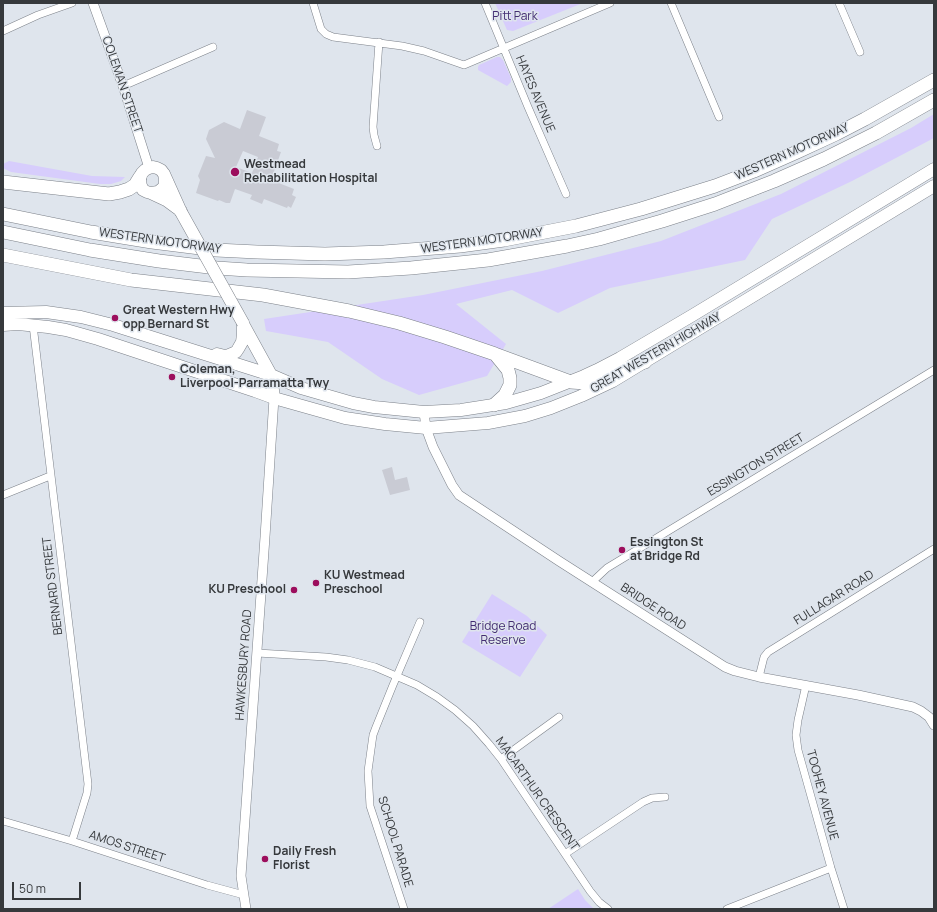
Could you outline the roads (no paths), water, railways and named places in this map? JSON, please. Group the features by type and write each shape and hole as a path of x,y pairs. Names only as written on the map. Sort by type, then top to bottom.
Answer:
{"highway":[{"name":"WESTERN MOTORWAY","path":"3,214 91,232 194,247 296,254 417,250 489,242 582,224 641,209 715,186 761,168 836,134 934,80"},
{"name":"WESTERN MOTORWAY","path":"3,232 90,250 159,261 247,270 356,272 488,260 567,246 662,221 715,204 774,181 843,150 934,100"},
{"path":"3,182 109,194 129,189 135,185 144,173 153,167 161,170 182,212 271,375 274,398"},
{"name":"GREAT WESTERN HIGHWAY","path":"3,313 46,312 81,317 113,325 271,375 301,388 353,403 374,407 424,412 461,410 494,405 518,400 571,382 620,358 934,169"},
{"path":"144,173 140,182 143,190 166,200 182,212"},
{"path":"151,193 158,192 164,187 164,174"},
{"name":"GREAT WESTERN HIGHWAY","path":"3,324 33,325 66,330 98,339 274,398 345,418 426,428 488,423 525,416 551,408 601,387 645,362 934,186"},
{"path":"3,255 130,280 262,295 349,311 444,336 571,382 586,383 645,362"},
{"path":"186,348 201,349 225,356 233,354 242,342 244,330 243,323"},
{"path":"494,405 505,395 510,385 508,370 495,354"}],"street":[{"path":"3,32 38,14 72,3"},
{"name":"COLEMAN STREET","path":"93,3 123,86 144,173"},
{"path":"313,3 321,29 326,34 333,37 402,46 424,51 464,65 610,3"},
{"name":"HAYES AVENUE","path":"485,3 566,194"},
{"path":"671,3 719,117"},
{"path":"839,3 860,52"},
{"path":"377,146 372,127 379,42"},
{"path":"123,86 213,47"},
{"name":"BERNARD STREET","path":"33,325 88,784 87,793 72,842"},
{"name":"ESSINGTON STREET","path":"592,582 607,568 934,370"},
{"name":"HAWKESBURY ROAD","path":"246,909 241,876 274,398"},
{"name":"BRIDGE ROAD","path":"424,412 426,428 452,485 459,495 725,667 759,677 858,694 913,707 929,717 934,725"},
{"path":"3,496 50,476"},
{"name":"FULLAGAR ROAD","path":"759,677 764,657 768,652 934,549"},
{"name":"SCHOOL PARADE","path":"404,909 369,802 369,762 376,727 396,676 420,622"},
{"name":"MACARTHUR CRESCENT","path":"257,653 326,657 348,660 375,667 417,685 455,710 473,726 501,759 590,891 599,902 608,909"},
{"name":"TOOHEY AVENUE","path":"806,685 796,734 798,750 844,909"},
{"path":"501,759 559,717"},
{"path":"565,854 642,802 652,798 665,797"},
{"name":"AMOS STREET","path":"3,821 207,885 244,895"},
{"path":"727,909 831,868"}],"place":[{"name":"Westmead Rehabilitation Hospital","path":"235,172"},
{"name":"Great Western Hwy opp Bernard St","path":"115,318"},
{"name":"Coleman, Liverpool-Parramatta Twy","path":"172,377"},
{"name":"Essington St at Bridge Rd","path":"622,550"},
{"name":"KU Westmead Preschool","path":"316,583"},
{"name":"KU Preschool","path":"294,590"},
{"name":"Daily Fresh Florist","path":"265,859"}],"park label":[{"name":"Pitt Park","path":"515,17"},
{"name":"Bridge Road Reserve","path":"503,634"}]}
